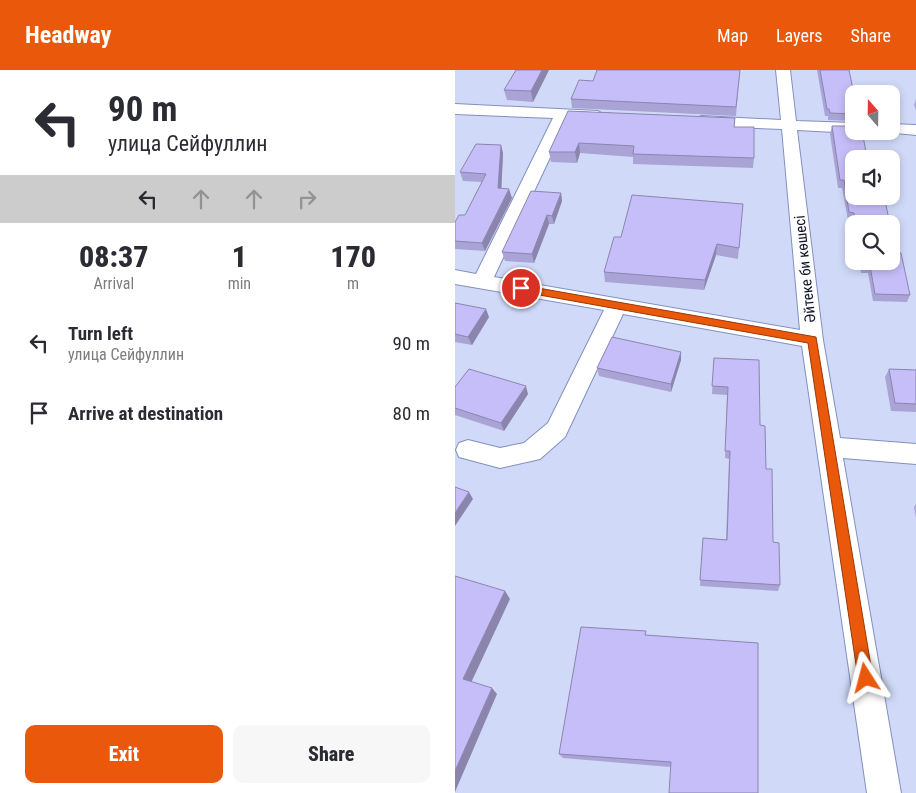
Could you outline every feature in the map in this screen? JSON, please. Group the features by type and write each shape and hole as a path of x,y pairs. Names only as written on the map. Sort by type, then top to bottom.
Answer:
{"street":[{"name":"Әйтеке би көшесі","path":"783,70 813,340 884,793"},
{"path":"455,109 611,117"},
{"path":"482,282 562,114"},
{"path":"691,121 845,128"},
{"path":"900,129 916,130"},
{"path":"455,277 813,340"},
{"path":"468,450 500,458 531,452 557,430 617,305"},
{"path":"829,447 916,454"}],"building":[{"path":"516,70 542,70 531,91 504,90"},
{"path":"597,70 740,70 736,107 571,99 579,80 593,81"},
{"path":"820,70 849,70 852,85 845,85 845,114 830,113 829,109 827,109"},
{"path":"568,111 735,118 734,127 754,127 754,158 633,154 634,146 579,143 575,152 549,152"},
{"path":"832,126 845,126 845,140 864,140 866,150 845,150 845,186 844,180 840,180"},
{"path":"476,144 501,145 498,188 509,189 482,243 455,241 455,222 459,215 465,215 486,174 460,172"},
{"path":"531,191 561,193 552,216 547,215 532,254 502,252"},
{"path":"632,195 743,204 739,248 717,244 705,280 604,272 614,237 621,237"},
{"path":"848,205 886,205 888,215 854,215 854,213 849,212"},
{"path":"901,253 910,295 875,294 871,270 900,270"},
{"path":"455,303 486,309 468,337 455,334"},
{"path":"612,337 681,352 671,384 597,368"},
{"path":"714,358 759,360 760,425 765,426 766,469 772,469 773,542 779,543 780,585 700,580 703,538 727,540 730,451 725,451 728,387 712,386"},
{"path":"469,369 526,386 501,423 455,408 455,387"},
{"path":"889,369 916,370 916,404 895,403"},
{"path":"455,487 469,492 455,513"},
{"path":"455,576 505,591 463,679 492,688 455,771"},
{"path":"581,627 646,631 645,635 758,643 758,793 669,793 671,762 559,754"}],"route":[{"path":"521,288 813,340 866,678"}]}
